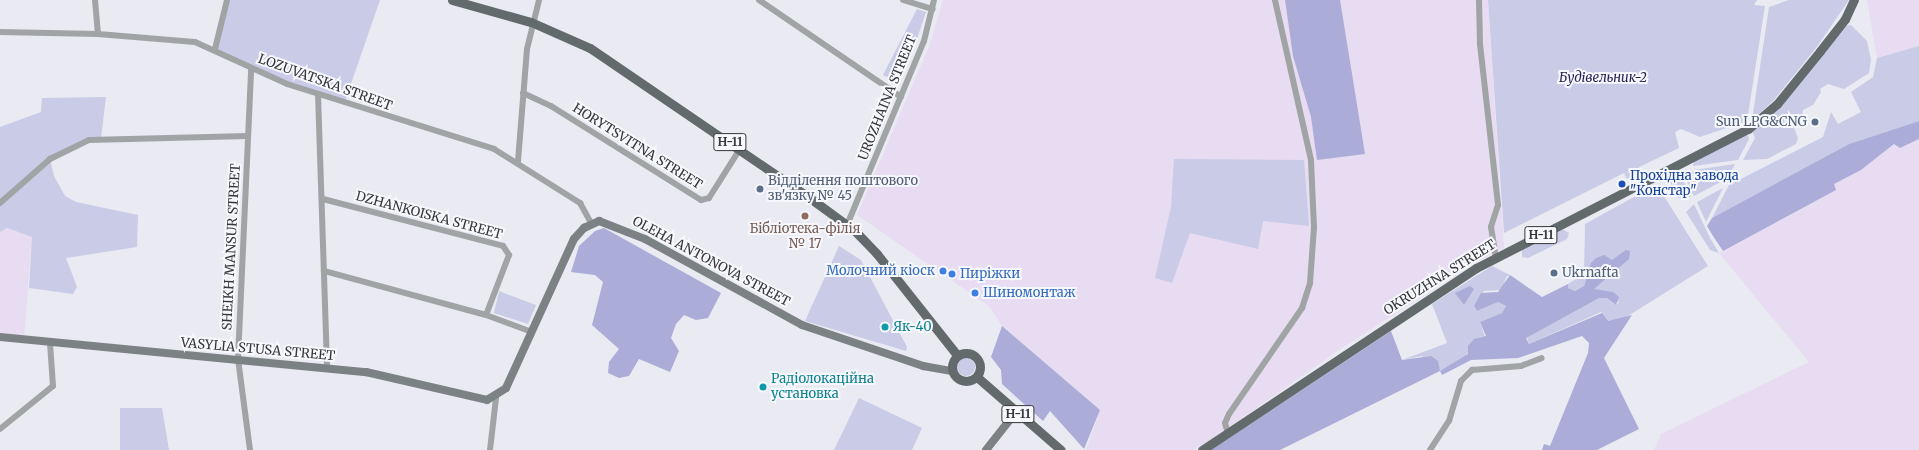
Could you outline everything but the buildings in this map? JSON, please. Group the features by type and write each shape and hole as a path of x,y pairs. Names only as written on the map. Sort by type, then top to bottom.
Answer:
{"main road":[{"name":"Н-11","path":"452,0 467,2 531,22 590,48 740,149 847,225 877,254 957,355"},
{"name":"OKRUZHNA STREET","path":"1202,450 1228,434 1341,356 1496,258 1748,129 1777,104 1845,19 1854,0"},
{"name":"OLEHA ANTONOVA STREET","path":"591,223 606,221 618,226 802,325 923,366 951,371"},
{"path":"496,398 506,388 574,239 591,223"},
{"name":"VASYLIA STUSA STREET","path":"0,337 50,343 327,368 380,375 477,400 496,398"},
{"path":"964,352 977,357 981,363 977,377 962,381 951,371 957,355 964,352"},
{"name":"Н-11","path":"977,377 1061,450"},
{"path":"986,450 1016,412"}],"street":[{"path":"95,0 98,34"},
{"path":"215,49 226,0"},
{"path":"518,161 523,93 531,22 539,0"},
{"path":"759,0 901,97"},
{"path":"903,0 933,9"},
{"name":"UROZHAINA STREET","path":"847,225 901,97 933,9 934,0"},
{"path":"1228,434 1225,423 1229,414 1302,308 1310,283 1314,227 1311,160 1275,0"},
{"path":"1479,0 1480,44 1498,205 1491,227 1496,258"},
{"name":"LOZUVATSKA STREET","path":"0,32 98,34 175,38 215,49 251,69 318,94 489,147 518,161 580,203 591,223"},
{"name":"SHEIKH MANSUR STREET","path":"250,450 238,359 251,69"},
{"name":"HORYTSVITNA STREET","path":"523,93 551,106 701,200 709,198 740,149"},
{"path":"318,94 323,199 327,368"},
{"path":"0,203 50,159 89,140 248,136"},
{"name":"DZHANKOISKA STREET","path":"323,199 508,249 509,255 486,315"},
{"path":"324,270 486,315 532,332"},
{"path":"0,429 53,386 50,343"},
{"path":"1430,450 1449,421 1461,381 1472,370 1521,366 1542,358"},
{"path":"490,450 496,398"}],"shaded area":[{"path":"943,0 1488,0 1504,248 1472,264 1336,352 1204,445 1193,450 1086,450 1100,410 1002,326 989,306 857,215 930,44"},
{"path":"1285,0 1340,0 1365,154 1317,160 1311,117 1293,56"},
{"path":"1867,0 1919,0 1919,46 1877,58"},
{"path":"1919,121 1919,139 1900,148 1894,144 1861,170 1834,184 1836,190 1723,251 1707,226 1712,218 1849,144"},
{"path":"1919,139 1919,450 1654,450 1661,434 1809,362 1719,253 1836,190 1833,184 1861,170 1894,144 1900,148"},
{"path":"7,228 32,237 24,339 0,337 0,232"},
{"path":"604,228 721,293 708,318 696,320 684,315 676,324 671,338 679,351 670,372 639,359 629,376 619,378 608,373 609,362 619,349 592,325 603,282 595,275 571,272 579,246 595,231"},
{"path":"1626,250 1630,251 1629,259 1594,289 1613,292 1619,297 1616,305 1607,298 1599,298 1526,338 1529,344 1602,313 1608,321 1632,315 1604,358 1639,429 1597,450 1542,450 1544,444 1550,446 1588,353 1589,343 1582,336 1518,358 1471,360 1442,375 1440,371 1468,354 1468,346 1474,339 1486,336 1480,322 1502,313 1506,306 1498,302 1477,311 1474,306 1481,293 1498,292 1510,275 1542,297 1568,284 1568,288 1575,291 1584,286 1591,263 1596,258 1604,255 1612,260"},
{"path":"1470,286 1474,289 1464,305 1455,293"},
{"path":"1002,326 1100,410 1084,449 1050,411 1043,421 1002,384 1001,370 991,357"},
{"path":"1391,331 1402,360 1431,356 1438,361 1440,371 1280,450 1211,450"}],"green space":[{"path":"227,0 380,0 344,104 287,84 215,49"},
{"name":"Будівельник-2","path":"1488,0 1757,0 1754,5 1765,6 1747,121 1700,137 1681,129 1675,132 1679,148 1639,167 1637,174 1627,179 1624,173 1504,233"},
{"path":"1789,0 1849,0 1816,48 1773,101 1752,120 1769,7"},
{"path":"917,9 926,12 915,45 889,78 883,75"},
{"path":"1851,25 1867,41 1871,60 1869,73 1844,89 1828,84 1820,89 1821,92 1813,105 1803,110 1801,125 1794,128 1798,138 1796,144 1767,159 1743,160 1755,138 1752,131 1781,106 1844,26"},
{"path":"1919,46 1919,121 1849,144 1712,218 1729,185 1823,137 1831,112 1838,124 1861,112 1851,92 1873,77 1877,58"},
{"path":"106,97 101,138 50,159 54,176 65,196 76,202 138,215 137,247 66,258 77,287 73,294 29,288 32,237 7,228 0,232 0,127 41,112 42,98"},
{"path":"1747,133 1749,139 1738,160 1693,166 1694,162"},
{"path":"1174,159 1304,160 1309,226 1263,221 1258,249 1190,233 1172,283 1155,278 1171,207"},
{"path":"1735,164 1728,178 1694,196 1685,177 1694,170"},
{"path":"1680,174 1691,197 1678,198 1669,180"},
{"path":"1652,187 1660,190 1708,266 1623,319 1607,321 1601,312 1529,344 1526,334 1599,298 1607,298 1616,305 1619,302 1593,289 1606,279 1612,260 1588,271 1584,286 1575,291 1568,288 1568,284 1584,274 1585,224"},
{"path":"1723,188 1706,222 1697,202"},
{"path":"1694,204 1719,253 1710,250 1686,212"},
{"path":"1562,229 1569,233 1567,239 1528,258 1522,257 1522,248"},
{"path":"839,246 861,260 907,347 906,351 805,321"},
{"path":"1492,266 1510,275 1506,277 1502,290 1484,291 1474,306 1477,311 1498,302 1506,306 1502,313 1480,322 1485,337 1480,337 1464,358 1440,371 1422,356 1402,360 1447,343 1432,304"},
{"path":"499,291 536,305 528,324 494,313"},
{"path":"966,358 970,359 974,363 974,371 970,375 966,376 962,375 958,371 957,367 958,363 962,359"},
{"path":"859,398 922,428 912,450 834,450"},
{"path":"120,408 162,408 169,450 120,450"}],"place":[{"name":"Sun LPG&CNG","path":"1815,122"},
{"name":"Прохідна завода \"Констар\"","path":"1622,184"},
{"name":"Відділення поштового зв'язку № 45","path":"760,189"},
{"name":"Бібліотека-філія № 17","path":"805,216"},
{"name":"Молочний кіоск","path":"943,271"},
{"name":"Ukrnafta","path":"1554,273"},
{"name":"Пиріжки","path":"952,274"},
{"name":"Шиномонтаж","path":"975,293"},
{"name":"Як-40","path":"885,327"},
{"name":"Радіолокаційна установка","path":"763,387"}]}
